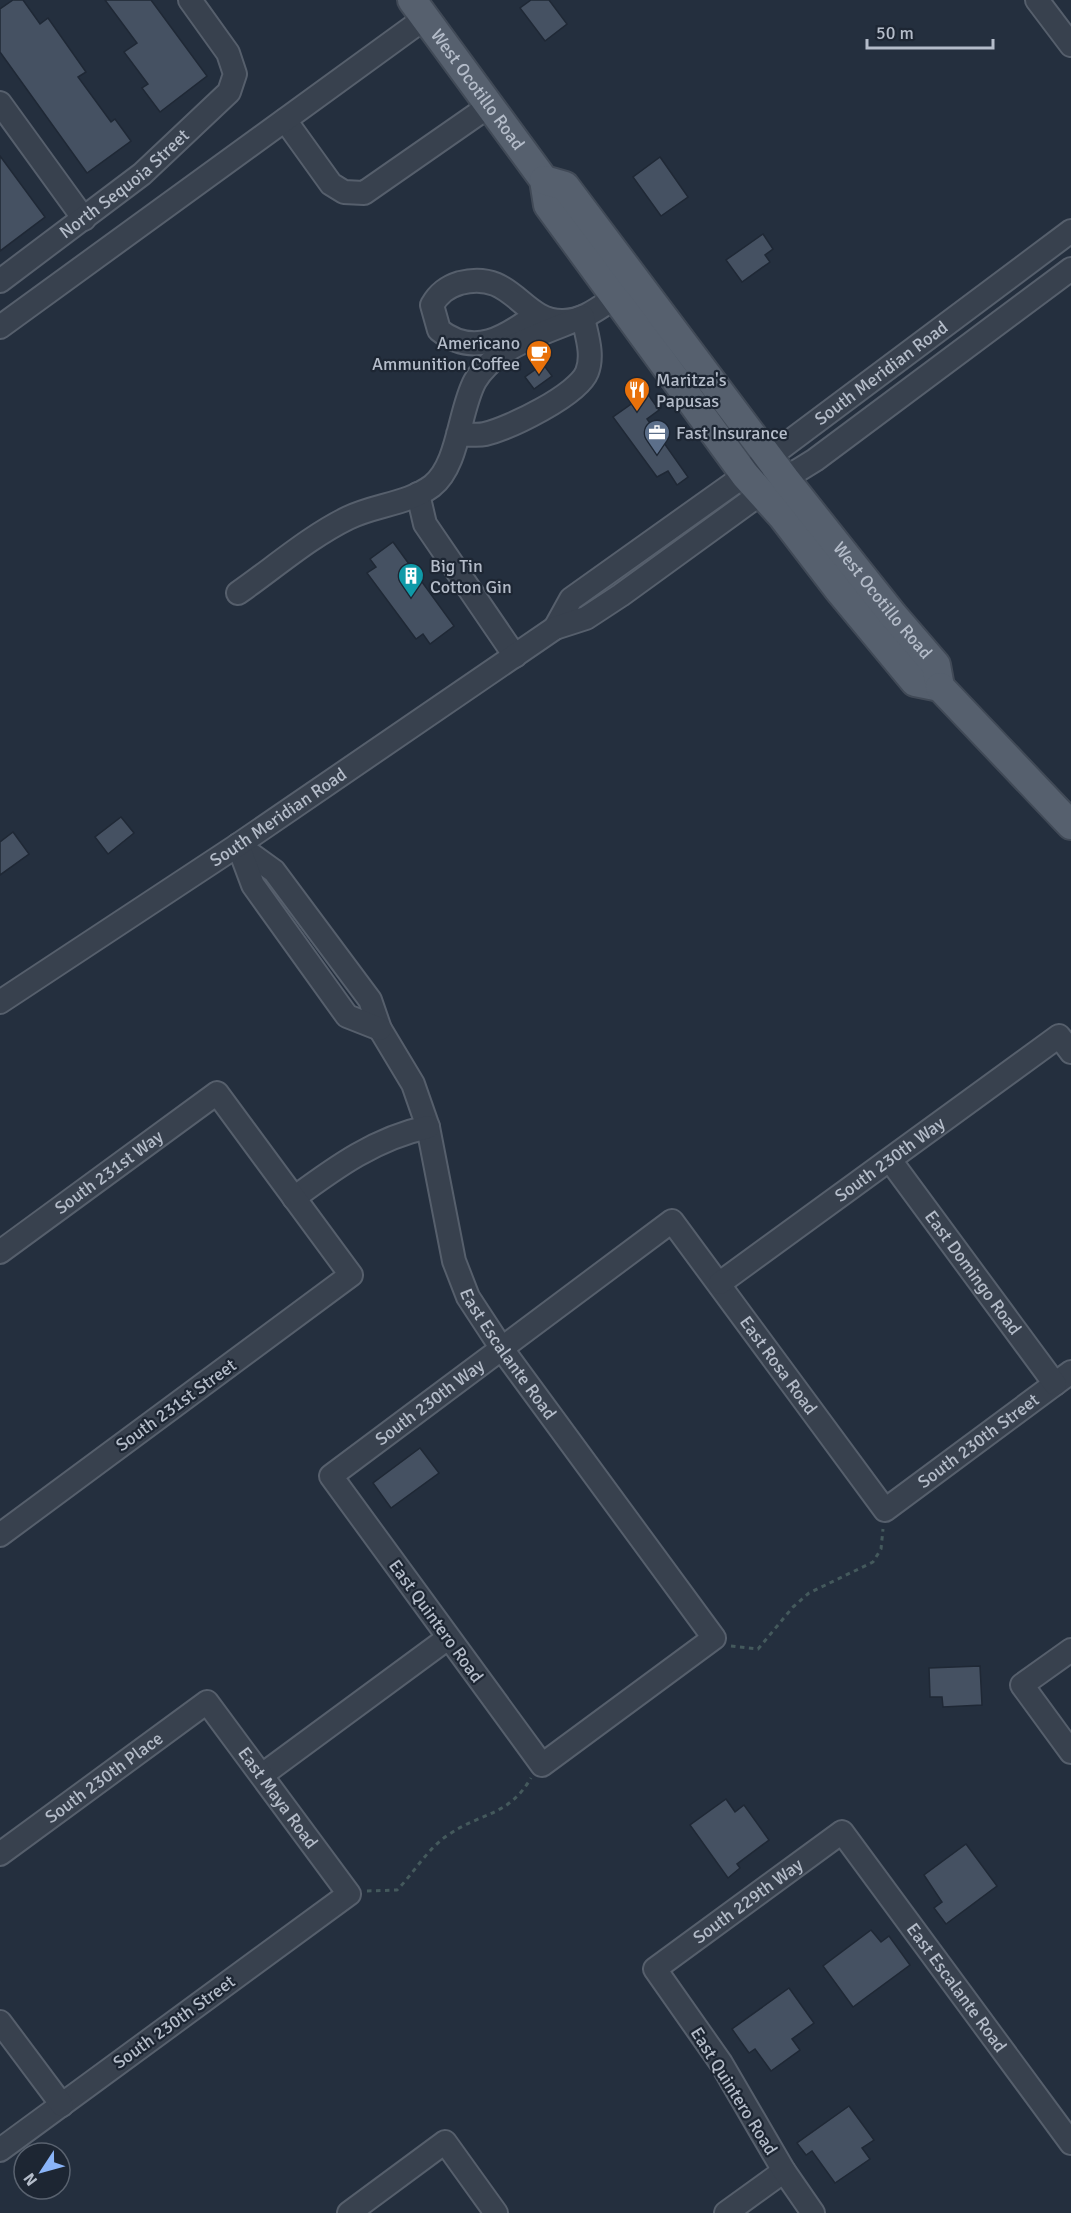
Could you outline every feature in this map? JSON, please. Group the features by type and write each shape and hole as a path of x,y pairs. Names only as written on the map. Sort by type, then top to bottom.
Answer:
{"main road":[{"name":"West Ocotillo Road","path":"418,9 544,180 548,205 753,484 782,516 838,589 915,682 940,687 936,665 778,468 565,186 544,180"},
{"path":"940,687 1071,825"}],"street":[{"name":"North Sequoia Street","path":"0,281 142,174 229,92 235,74 228,52 190,0"},
{"path":"1037,0 1071,45"},
{"path":"0,327 285,120 418,9"},
{"path":"0,103 84,219"},
{"path":"285,120 331,184 344,192 364,193 489,106"},
{"name":"South Meridian Road","path":"778,468 1071,231"},
{"name":"South Meridian Road","path":"0,1002 238,845 555,628 571,599 982,337 1071,269"},
{"path":"238,592 341,521 418,494 433,485 447,467 475,382 484,369 519,344 583,317 617,296"},
{"path":"537,314 562,321 583,317"},
{"path":"458,434 484,434 497,429 552,403 576,387 587,373 591,356 583,317"},
{"path":"418,494 425,524 515,656"},
{"name":"East Escalante Road","path":"238,845 274,871 370,1000 380,1029 413,1084 428,1127 454,1261 468,1297 502,1349 714,1638"},
{"name":"South 230th Way","path":"720,1283 890,1160 1065,1044"},
{"name":"South 231st Way","path":"0,1252 217,1093 294,1198"},
{"path":"294,1198 336,1167 367,1149 399,1133 428,1127"},
{"name":"East Domingo Road","path":"890,1160 1063,1378"},
{"name":"South 231st Street","path":"0,1535 351,1275 294,1198"},
{"name":"South 230th Way","path":"331,1476 672,1221"},
{"name":"East Rosa Road","path":"672,1221 720,1283 885,1510"},
{"name":"South 230th Street","path":"885,1510 1063,1378"},
{"name":"East Quintero Road","path":"331,1476 542,1765"},
{"path":"262,1775 448,1638"},
{"path":"542,1765 714,1638"},
{"path":"1071,1650 1022,1685 1071,1752"},
{"name":"East Maya Road","path":"207,1702 349,1894"},
{"name":"South 230th Place","path":"0,1854 207,1702"},
{"name":"East Escalante Road","path":"842,1832 1071,2143"},
{"name":"South 229th Way","path":"655,1969 842,1832"},
{"name":"South 230th Street","path":"0,2150 349,1894"},
{"name":"East Quintero Road","path":"655,1969 721,2063 784,2171 813,2213"},
{"path":"0,2022 62,2105"},
{"path":"349,2213 445,2142 496,2213"},
{"path":"726,2213 784,2171"}],"path":[{"path":"714,1638 736,1648 758,1648 793,1607 809,1593 873,1562 881,1549 885,1510"},
{"path":"349,1894 374,1890 397,1890 448,1834 512,1804 542,1765"}],"building":[{"path":"13,0 23,0 40,24 48,18 86,72 78,77 111,122 115,119 131,141 87,173 0,52 0,9"},
{"path":"105,0 151,0 207,76 160,112 142,88 148,84 124,52 137,43"},
{"path":"531,0 549,0 567,24 545,41 520,8"},
{"path":"0,156 45,217 0,251"},
{"path":"660,157 688,197 661,216 633,177"},
{"path":"763,234 773,249 765,255 770,262 742,282 726,260"},
{"name":"Americano Ammunition Coffee","path":"543,364 552,376 534,389 525,377"},
{"path":"647,393 659,410 647,419 688,477 677,485 668,471 657,477 613,417"},
{"name":"Big Tin Cotton Gin","path":"393,542 454,626 430,644 423,634 416,639 367,573 376,567 370,559"},
{"path":"121,817 134,833 108,854 95,837"},
{"path":"13,832 29,854 0,875 0,842"},
{"path":"420,1448 439,1473 391,1508 373,1483"},
{"path":"980,1666 982,1705 943,1707 942,1697 930,1697 929,1668"},
{"path":"726,1799 735,1812 744,1805 769,1840 737,1864 740,1868 728,1878 690,1825"},
{"path":"966,1844 997,1886 946,1924 934,1908 942,1902 924,1875"},
{"path":"871,1930 881,1942 889,1936 910,1965 853,2007 823,1966"},
{"path":"789,1988 814,2023 792,2039 800,2050 771,2071 755,2049 749,2053 732,2029"},
{"path":"849,2106 874,2140 862,2148 870,2159 835,2183 812,2151 806,2155 797,2143"}],"place":[{"name":"Americano Ammunition Coffee","path":"539,376"},
{"name":"Maritza's Papusas","path":"637,413"},
{"name":"Fast Insurance","path":"657,456"},
{"name":"Big Tin Cotton Gin","path":"411,599"}]}
